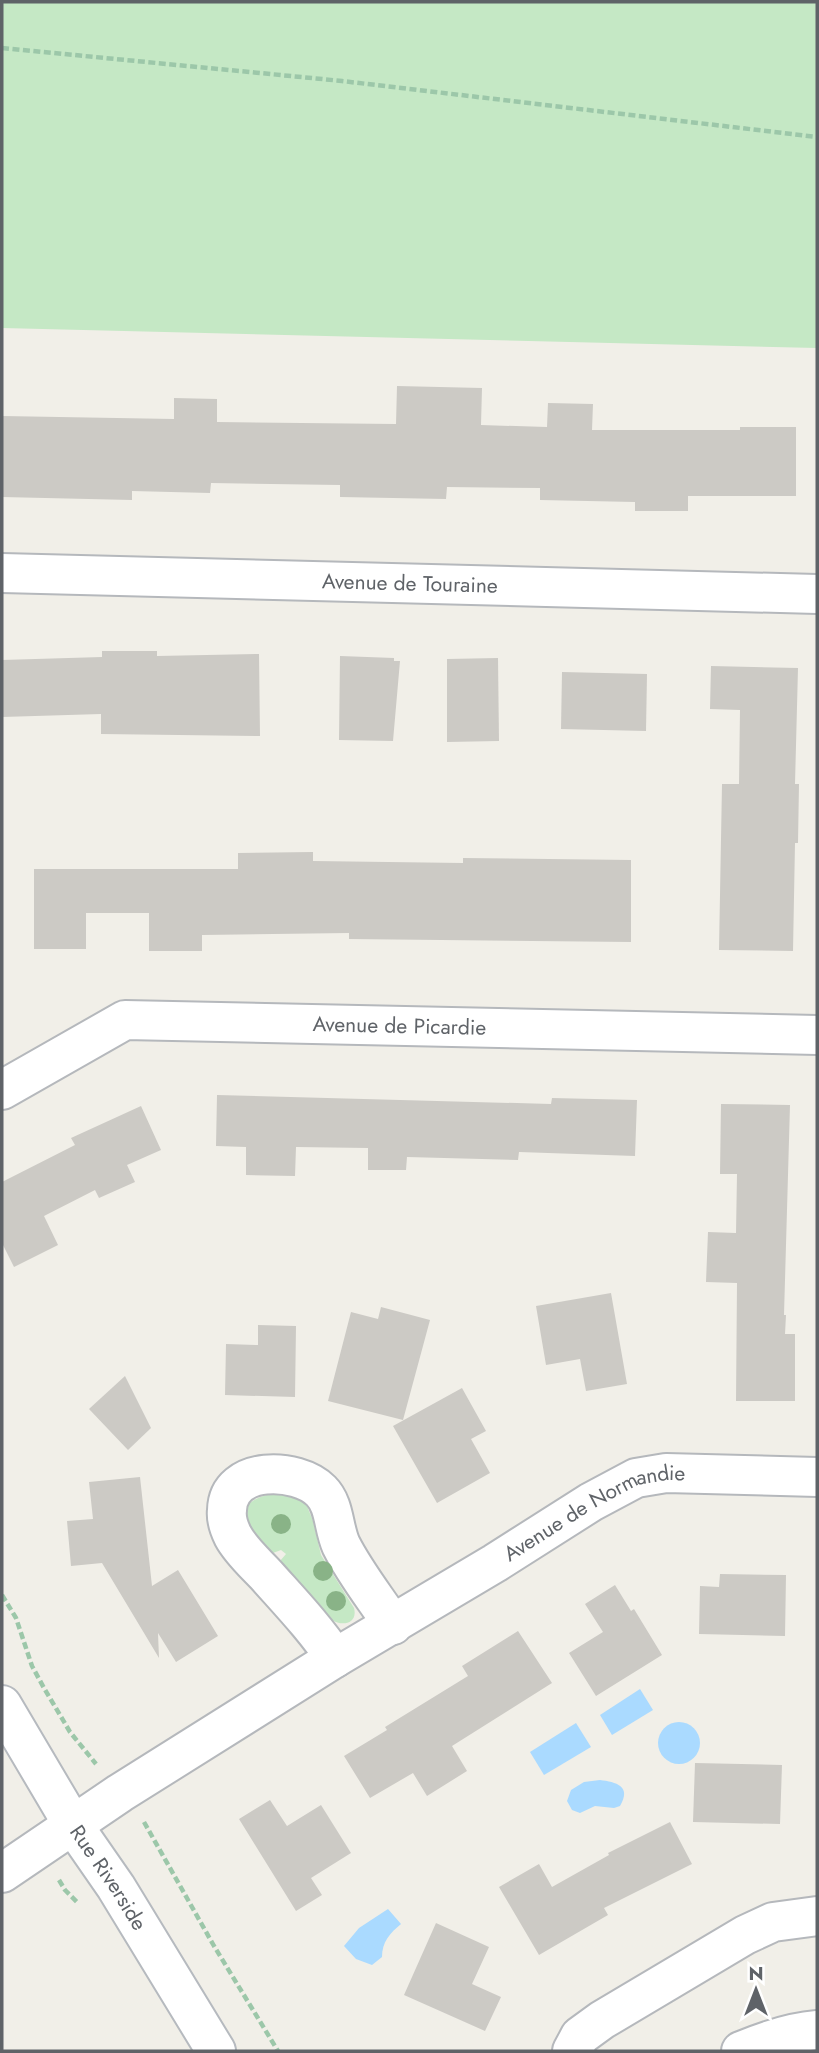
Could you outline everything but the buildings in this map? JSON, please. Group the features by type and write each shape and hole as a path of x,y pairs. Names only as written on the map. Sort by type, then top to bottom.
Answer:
{"street":[{"name":"Avenue de Touraine","path":"2,573 817,594"},
{"name":"Avenue de Picardie","path":"2,1090 125,1020 817,1035"},
{"name":"Avenue de Normandie","path":"2,1873 120,1793 335,1658 495,1563 591,1502 636,1478 666,1473 817,1477"},
{"path":"335,1658 315,1628 233,1536 226,1511 228,1500 244,1481 256,1475 286,1475 315,1485 324,1493 341,1544 393,1625"},
{"name":"Rue Riverside","path":"2,1705 73,1825 116,1887 216,2051"},
{"path":"572,2051 580,2036 602,2020 745,1935 773,1922 817,1916"},
{"path":"741,2051 766,2041 804,2031 817,2031"}],"path":[{"path":"2,48 342,81 817,138"},
{"path":"2,1595 16,1618 32,1666 44,1688 70,1732 100,1769"},
{"path":"138,1814 278,2051"}],"green space":[{"path":"2,2 817,2 817,348 2,328"},
{"path":"281,1493 296,1497 307,1506 321,1555 354,1608 354,1617 349,1622 332,1620 280,1561 286,1554 281,1550 273,1553 247,1525 244,1518 247,1505 263,1496"}],"water":[{"path":"640,1689 653,1710 612,1735 600,1715"},
{"path":"679,1722 694,1728 700,1743 694,1758 679,1764 664,1758 658,1743 664,1728"},
{"path":"576,1723 591,1747 544,1775 530,1752"},
{"path":"600,1780 621,1786 624,1794 620,1806 595,1806 580,1813 572,1810 567,1801 571,1790 584,1782"},
{"path":"388,1909 401,1924 387,1938 382,1957 372,1965 356,1959 344,1946 359,1928"}]}
